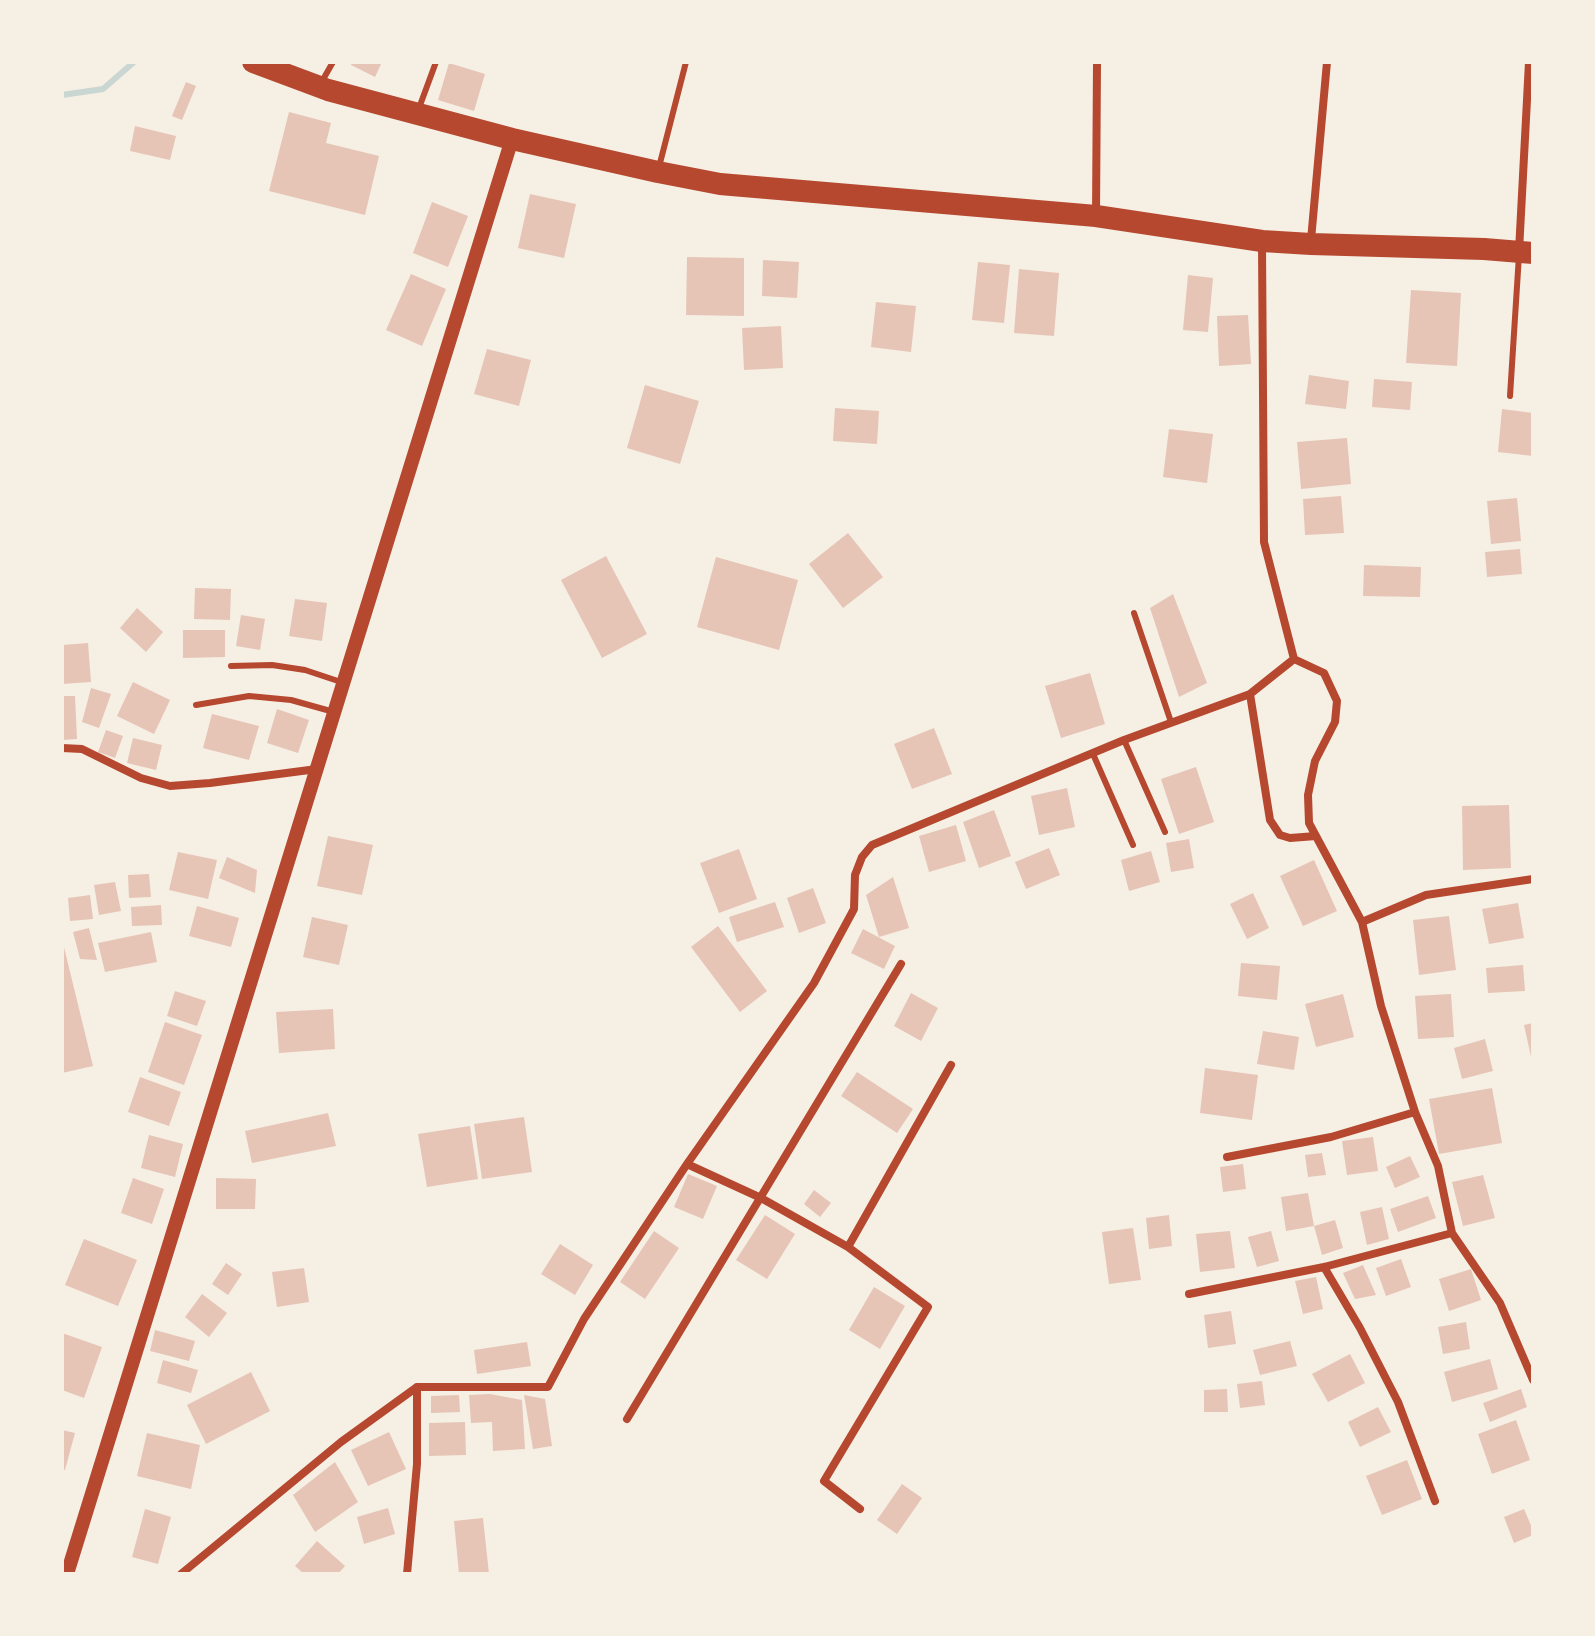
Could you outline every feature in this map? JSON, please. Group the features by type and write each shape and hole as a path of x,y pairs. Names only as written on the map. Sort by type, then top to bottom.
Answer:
{"highway":[{"path":"253,62 319,86 512,139 720,184 1096,216 1262,241 1526,253"}],"street":[{"path":"1096,216 1097,62"},
{"path":"1311,244 1327,62"},
{"path":"1526,253 1529,62"},
{"path":"67,1574 512,139"},
{"path":"1262,241 1264,542 1294,659"},
{"path":"181,1574 341,1442 417,1387 548,1387 584,1319 687,1164 814,983 854,909 855,875 862,857 872,845 1124,740 1250,694 1294,659"},
{"path":"1294,659 1324,673 1337,701 1335,722 1315,761 1308,795 1309,823 1362,922 1381,1006 1415,1112 1438,1166 1452,1233 1500,1303 1533,1380"},
{"path":"1250,694 1270,820 1280,835 1290,838 1316,836"},
{"path":"62,748 82,749 141,778 170,786 318,769"},
{"path":"1362,922 1426,895 1533,879"},
{"path":"627,1419 901,964"},
{"path":"848,1247 951,1065"},
{"path":"1227,1157 1331,1137 1415,1112"},
{"path":"687,1164 761,1198 848,1247 928,1307 824,1481 860,1509"},
{"path":"1189,1294 1324,1267 1452,1233"},
{"path":"1324,1267 1398,1402 1435,1501"},
{"path":"407,1574 417,1464 417,1387"}],"lane":[{"path":"319,86 333,62"},
{"path":"417,114 436,62"},
{"path":"658,172 686,62"},
{"path":"1510,396 1526,253"},
{"path":"1134,613 1171,722"},
{"path":"231,666 272,665 305,670 344,683"},
{"path":"196,705 249,696 291,700 335,712"},
{"path":"1124,740 1165,832"},
{"path":"1093,754 1133,845"}],"building":[{"path":"352,62 382,62 375,77 351,65"},
{"path":"449,63 485,74 474,111 438,100"},
{"path":"186,82 196,86 182,120 172,116"},
{"path":"289,112 331,123 326,143 379,156 365,215 269,191"},
{"path":"135,126 176,136 170,160 130,151"},
{"path":"530,194 576,204 564,258 518,248"},
{"path":"432,202 468,216 448,267 413,253"},
{"path":"687,257 744,258 744,316 686,315"},
{"path":"763,260 799,262 797,298 762,296"},
{"path":"978,262 1010,265 1004,323 972,320"},
{"path":"1019,269 1059,273 1054,336 1014,333"},
{"path":"411,274 446,289 422,346 386,330"},
{"path":"1188,275 1213,278 1208,332 1183,330"},
{"path":"1411,290 1461,293 1457,366 1406,363"},
{"path":"876,302 916,306 911,352 871,347"},
{"path":"1248,315 1251,364 1219,366 1217,316"},
{"path":"781,326 783,368 744,370 742,328"},
{"path":"487,349 531,360 519,406 474,394"},
{"path":"1309,375 1349,381 1346,409 1305,404"},
{"path":"1374,379 1412,382 1410,410 1372,407"},
{"path":"645,385 699,401 680,464 627,448"},
{"path":"835,408 879,411 877,444 833,441"},
{"path":"1502,409 1533,413 1533,456 1498,452"},
{"path":"1169,429 1213,434 1207,483 1163,477"},
{"path":"1347,438 1351,484 1301,489 1297,442"},
{"path":"1341,496 1344,533 1305,535 1303,499"},
{"path":"1517,498 1521,541 1491,544 1487,501"},
{"path":"848,533 883,577 843,608 809,564"},
{"path":"1520,549 1522,574 1487,577 1485,552"},
{"path":"606,556 647,634 602,658 561,580"},
{"path":"716,557 798,580 779,650 697,627"},
{"path":"1364,565 1421,567 1420,597 1363,596"},
{"path":"195,588 231,589 230,620 194,619"},
{"path":"1173,594 1207,683 1179,697 1150,608"},
{"path":"295,599 327,603 322,641 289,636"},
{"path":"137,608 163,632 146,652 120,628"},
{"path":"241,615 265,619 260,650 236,646"},
{"path":"183,630 225,630 225,657 183,658"},
{"path":"88,643 91,682 62,684 62,645"},
{"path":"1090,673 1105,724 1061,738 1045,686"},
{"path":"133,682 170,700 154,734 117,716"},
{"path":"91,688 111,694 99,728 82,722"},
{"path":"62,696 75,696 77,739 62,740"},
{"path":"277,709 309,720 298,753 267,743"},
{"path":"212,714 259,726 249,760 203,748"},
{"path":"934,728 952,774 912,789 894,744"},
{"path":"106,730 123,736 115,758 98,752"},
{"path":"133,738 162,745 156,770 127,763"},
{"path":"1196,767 1214,822 1179,834 1161,779"},
{"path":"1067,788 1075,827 1039,835 1031,796"},
{"path":"1509,805 1511,868 1463,870 1462,806"},
{"path":"994,810 1011,856 979,868 963,822"},
{"path":"956,825 966,861 929,872 919,836"},
{"path":"328,836 373,845 362,895 317,886"},
{"path":"1189,839 1194,868 1171,872 1166,843"},
{"path":"1049,848 1060,875 1026,889 1015,862"},
{"path":"739,849 757,899 719,913 700,863"},
{"path":"1151,851 1160,882 1129,891 1121,860"},
{"path":"178,852 217,860 208,899 169,890"},
{"path":"227,857 257,870 255,893 219,878"},
{"path":"1314,860 1337,911 1303,926 1280,876"},
{"path":"149,874 151,897 129,898 128,875"},
{"path":"893,877 909,928 879,937 866,895"},
{"path":"115,882 121,911 99,915 94,885"},
{"path":"813,888 826,923 799,933 787,898"},
{"path":"1253,893 1269,928 1247,939 1230,904"},
{"path":"90,895 93,919 70,921 68,898"},
{"path":"775,902 784,927 737,942 729,917"},
{"path":"1518,903 1524,938 1489,944 1482,909"},
{"path":"161,905 162,925 132,926 131,907"},
{"path":"197,906 239,918 231,947 189,936"},
{"path":"1449,916 1456,970 1419,975 1413,920"},
{"path":"312,917 348,925 339,965 303,957"},
{"path":"718,926 767,991 740,1012 691,947"},
{"path":"89,928 97,960 80,959 73,932"},
{"path":"863,929 895,946 884,969 851,953"},
{"path":"151,932 157,962 105,972 98,943"},
{"path":"62,939 93,1066 62,1073"},
{"path":"1241,963 1280,966 1277,1000 1238,996"},
{"path":"1523,965 1525,991 1488,993 1486,968"},
{"path":"175,991 206,1001 197,1026 167,1016"},
{"path":"911,993 938,1008 921,1041 894,1026"},
{"path":"1343,994 1354,1037 1316,1047 1305,1004"},
{"path":"1451,994 1454,1037 1418,1039 1415,996"},
{"path":"333,1009 335,1049 279,1053 276,1012"},
{"path":"165,1022 202,1035 184,1085 148,1072"},
{"path":"1533,1023 1533,1061 1532,1061 1524,1025"},
{"path":"1263,1031 1299,1037 1294,1070 1257,1064"},
{"path":"1485,1039 1493,1071 1462,1079 1454,1048"},
{"path":"1205,1068 1258,1075 1252,1120 1200,1113"},
{"path":"857,1072 913,1109 897,1133 841,1096"},
{"path":"140,1077 181,1092 169,1126 128,1112"},
{"path":"1492,1088 1502,1143 1439,1154 1429,1099"},
{"path":"328,1113 336,1146 252,1163 245,1131"},
{"path":"524,1117 532,1172 482,1179 474,1124"},
{"path":"470,1126 478,1179 427,1187 418,1134"},
{"path":"149,1135 183,1144 175,1177 141,1168"},
{"path":"1373,1137 1378,1171 1347,1175 1342,1141"},
{"path":"1322,1153 1326,1175 1308,1177 1305,1155"},
{"path":"1410,1156 1420,1177 1395,1188 1386,1167"},
{"path":"1243,1164 1246,1189 1223,1192 1220,1167"},
{"path":"688,1174 717,1186 703,1219 674,1207"},
{"path":"1483,1175 1495,1218 1463,1226 1452,1182"},
{"path":"133,1178 164,1189 152,1224 121,1213"},
{"path":"216,1178 256,1179 255,1209 216,1209"},
{"path":"814,1190 831,1203 820,1217 804,1204"},
{"path":"1308,1193 1314,1226 1286,1231 1281,1197"},
{"path":"1428,1196 1436,1218 1398,1232 1390,1209"},
{"path":"1382,1207 1389,1239 1367,1245 1360,1212"},
{"path":"765,1215 795,1234 767,1279 736,1260"},
{"path":"1169,1215 1172,1246 1149,1249 1146,1218"},
{"path":"1335,1220 1343,1248 1322,1255 1314,1226"},
{"path":"1133,1228 1141,1280 1109,1284 1102,1232"},
{"path":"654,1231 679,1248 645,1299 620,1282"},
{"path":"1230,1231 1235,1268 1200,1272 1196,1234"},
{"path":"1271,1231 1279,1261 1257,1267 1248,1237"},
{"path":"84,1239 137,1260 118,1306 65,1285"},
{"path":"560,1244 593,1265 575,1295 541,1274"},
{"path":"1401,1259 1411,1287 1386,1296 1376,1268"},
{"path":"226,1263 242,1274 228,1295 212,1284"},
{"path":"1363,1265 1376,1295 1355,1299 1343,1273"},
{"path":"304,1268 309,1302 277,1307 272,1272"},
{"path":"1471,1269 1481,1300 1449,1311 1439,1279"},
{"path":"1316,1277 1323,1309 1303,1314 1295,1281"},
{"path":"874,1287 905,1306 880,1349 849,1330"},
{"path":"202,1294 227,1313 209,1337 185,1317"},
{"path":"1231,1311 1236,1344 1208,1348 1204,1315"},
{"path":"1466,1322 1470,1349 1443,1354 1438,1327"},
{"path":"155,1330 195,1341 189,1361 150,1351"},
{"path":"62,1333 102,1347 84,1398 62,1390"},
{"path":"1290,1341 1297,1366 1260,1375 1253,1350"},
{"path":"527,1342 531,1366 477,1374 474,1350"},
{"path":"1350,1354 1365,1383 1328,1402 1312,1374"},
{"path":"1490,1359 1498,1389 1452,1402 1444,1372"},
{"path":"163,1360 198,1370 191,1393 157,1383"},
{"path":"251,1372 270,1411 206,1444 187,1405"},
{"path":"1262,1381 1265,1405 1240,1408 1237,1384"},
{"path":"1227,1389 1228,1412 1204,1412 1204,1390"},
{"path":"1521,1389 1527,1407 1490,1422 1483,1403"},
{"path":"490,1394 522,1400 525,1449 493,1451 492,1422 471,1423 469,1395"},
{"path":"459,1395 460,1412 431,1413 431,1396"},
{"path":"524,1395 545,1399 552,1446 533,1449"},
{"path":"1378,1407 1391,1432 1360,1447 1348,1422"},
{"path":"1516,1420 1530,1460 1492,1474 1478,1434"},
{"path":"465,1422 466,1455 429,1456 429,1423"},
{"path":"62,1430 75,1433 65,1470 62,1469"},
{"path":"389,1432 406,1469 368,1486 351,1450"},
{"path":"147,1433 200,1445 191,1489 137,1476"},
{"path":"1407,1460 1422,1499 1382,1515 1366,1476"},
{"path":"335,1462 358,1502 315,1532 293,1495"},
{"path":"902,1484 922,1498 897,1534 877,1520"},
{"path":"388,1508 395,1534 364,1544 357,1517"},
{"path":"145,1509 171,1517 158,1564 132,1557"},
{"path":"1524,1509 1533,1535 1514,1543 1504,1517"},
{"path":"483,1518 489,1574 459,1574 454,1521"},
{"path":"317,1541 345,1566 338,1574 304,1574 295,1566"}],"waterway":[{"path":"62,95 103,89 134,62"}]}
